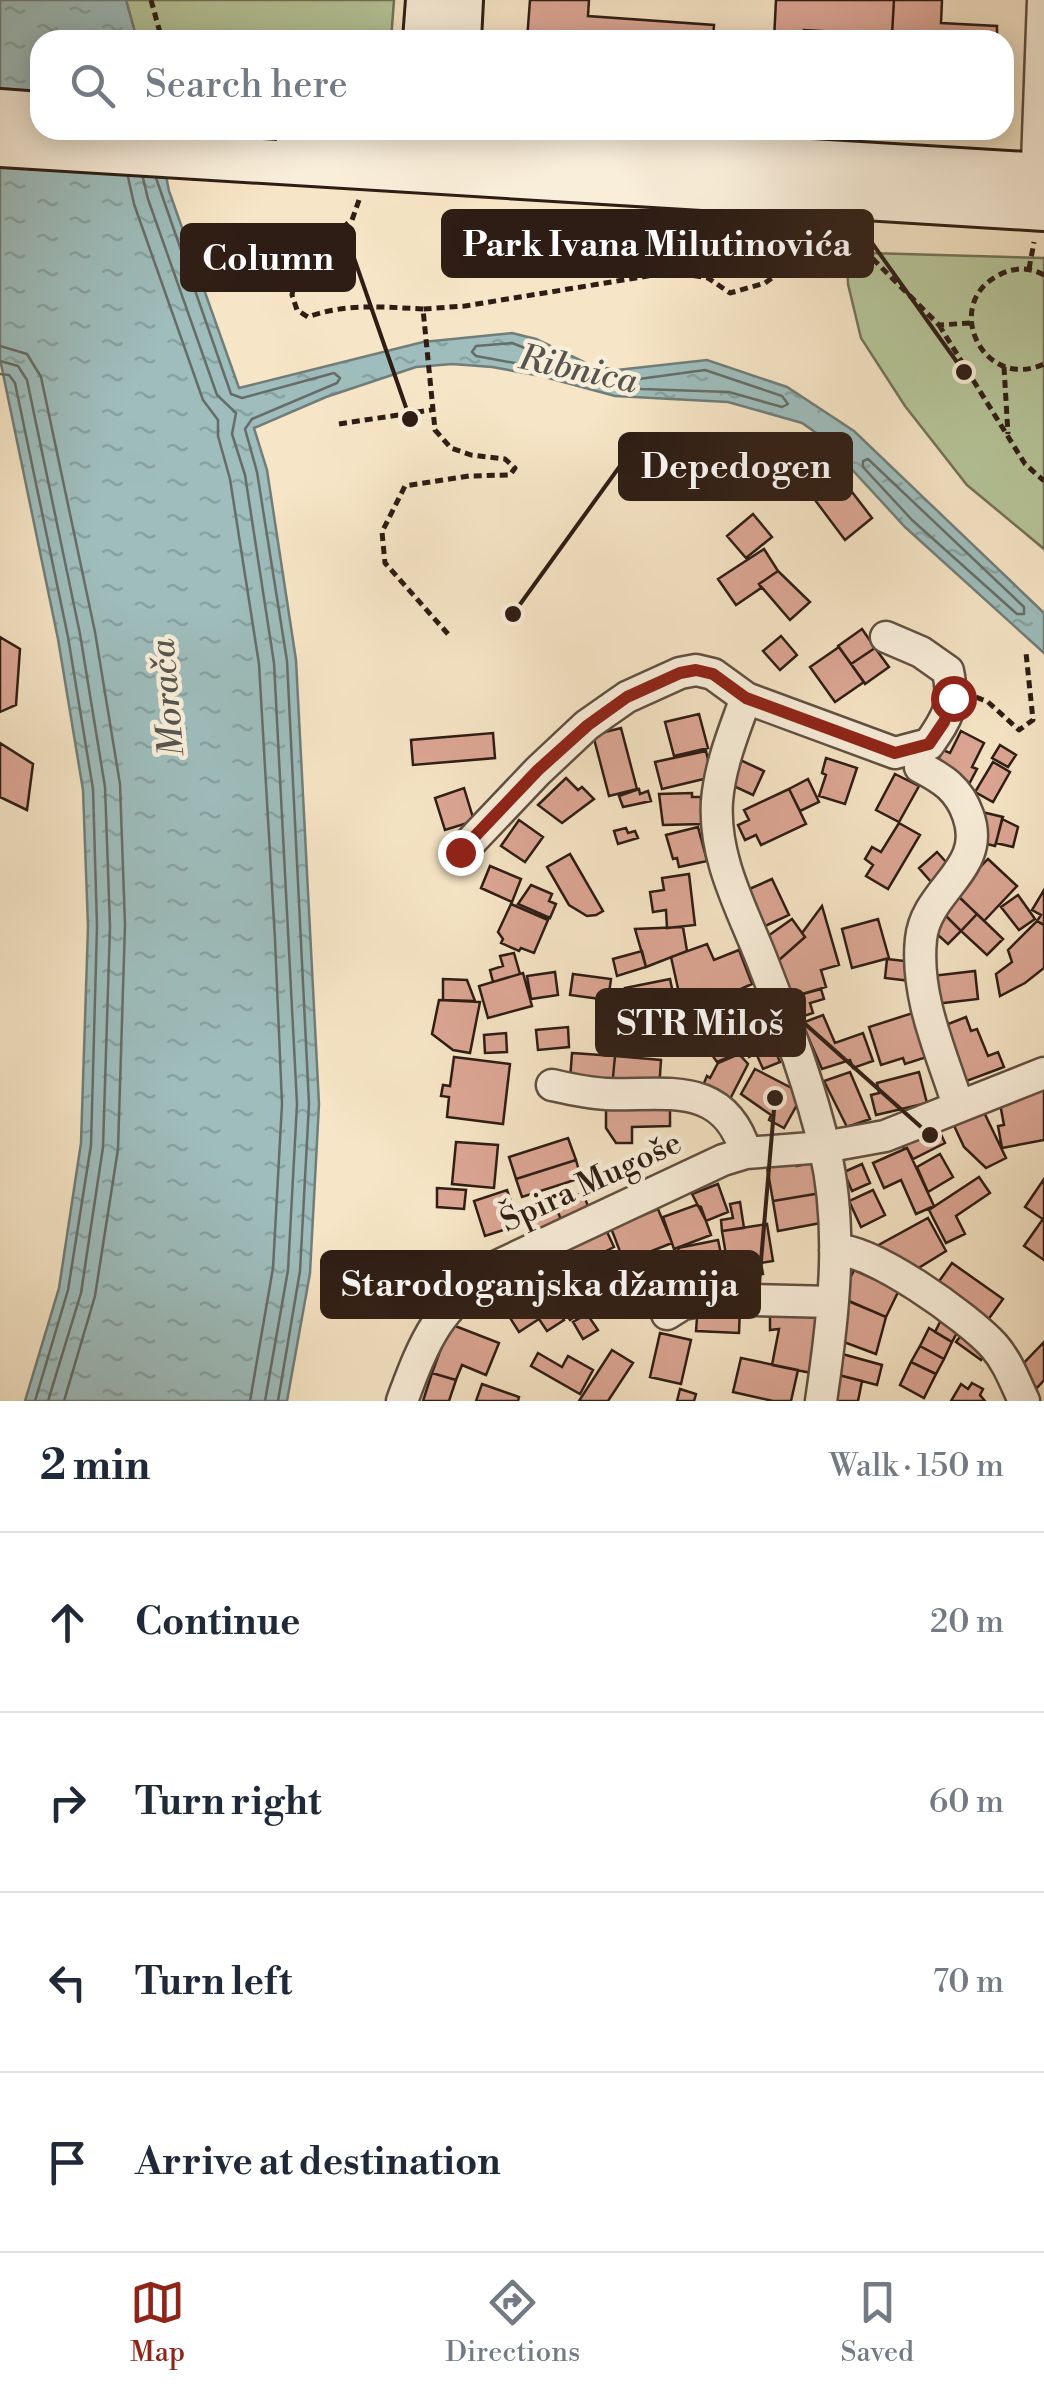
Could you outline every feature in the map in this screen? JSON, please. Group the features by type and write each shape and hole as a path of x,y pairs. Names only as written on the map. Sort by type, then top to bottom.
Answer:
{"main road":[{"path":"426,30 428,0"},
{"path":"459,30 461,0"},
{"path":"0,112 30,114"},
{"path":"311,140 352,167"},
{"path":"0,145 352,167 436,147 1039,201"}],"street":[{"path":"1039,201 1043,0"},
{"path":"460,852 538,770 588,725 627,697 680,673 696,670 713,674 746,698 895,753 929,744 944,722 953,698 948,672 921,652 886,637"},
{"path":"746,698 723,766 717,802 719,844 731,886 766,968 824,1147 832,1186 832,1302 821,1401"},
{"path":"920,767 948,782 960,798 974,839 970,855 926,918 921,939 924,1000 958,1105"},
{"name":"Špira Mugoše","path":"402,1401 424,1343 440,1316 465,1289 495,1267 686,1174 746,1153 824,1147 902,1131 1044,1073"},
{"path":"552,1084 606,1094 648,1092 701,1098 733,1122 746,1153"},
{"path":"834,1250 849,1250 880,1265 928,1293 983,1335 1008,1364 1024,1401"},
{"path":"666,1314 684,1304 709,1298 832,1302"}],"path":[{"path":"151,0 159,30"},
{"path":"352,167 352,220 299,262 292,296 297,310 308,317 330,309 362,305 423,309 465,306 672,272 708,278 730,293 764,283 840,227 940,325 1026,464 1044,481"},
{"path":"1029,269 1039,201"},
{"path":"230,226 245,226 267,234 299,262"},
{"path":"1044,275 1029,269 1006,271 991,279 980,291 971,322 981,350 1004,367 1020,370 1044,364"},
{"path":"423,309 435,430 451,448 505,459 515,468 510,475 469,476 405,486 382,532 385,563 448,634"},
{"path":"940,325 971,322"},
{"path":"1004,367 1008,435"},
{"path":"338,424 431,410"},
{"path":"950,686 988,702 1019,730 1033,720 1026,653"}],"green space":[{"path":"126,0 394,0 392,30 134,30"},
{"path":"847,255 1044,258 1044,549 967,485 905,406 861,338 848,284"}],"water":[{"path":"0,0 126,0 134,30 30,30 30,140 159,140 169,191 239,388 423,342 512,333 536,339 590,365 617,370 707,360 787,387 854,431 1044,613 1044,653 905,527 822,437 802,423 728,402 615,396 541,376 452,364 416,367 326,397 254,428 267,470 296,660 319,1104 310,1273 287,1401 25,1401 59,1288 81,1143 88,927 83,790 58,639 0,359"}],"building":[{"path":"530,0 589,0 588,16 714,25 714,30 528,30"},
{"path":"776,0 894,0 892,30 774,30"},
{"path":"894,0 942,0 941,23 997,26 997,30 892,30"},
{"path":"839,475 872,518 845,540 812,496"},
{"path":"753,514 772,537 746,558 727,536"},
{"path":"764,549 778,571 736,605 718,579"},
{"path":"778,571 810,602 790,620 759,584"},
{"path":"862,629 875,648 851,664 838,646"},
{"path":"781,636 797,655 780,670 763,651"},
{"path":"0,637 20,649 16,705 0,712"},
{"path":"839,647 864,682 835,702 810,667"},
{"path":"875,648 889,667 865,684 851,664"},
{"path":"699,714 708,748 674,756 665,722"},
{"path":"621,728 637,789 609,796 593,735"},
{"path":"961,731 984,743 967,788 933,770 943,750 950,753"},
{"path":"493,733 495,758 413,765 411,740"},
{"path":"0,743 33,764 27,810 0,797"},
{"path":"1000,745 1016,755 1008,767 992,758"},
{"path":"706,751 712,777 662,789 655,762"},
{"path":"826,758 857,768 845,804 819,796 826,775 822,773"},
{"path":"738,759 764,771 753,795 727,783"},
{"path":"993,762 1010,772 993,802 975,792"},
{"path":"895,774 919,786 899,822 876,810"},
{"path":"566,778 594,799 562,823 538,805"},
{"path":"808,779 819,802 800,811 789,789"},
{"path":"464,788 474,821 445,830 435,798"},
{"path":"639,789 640,794 648,791 651,801 623,807 619,796"},
{"path":"789,789 806,824 761,845 756,835 745,840 738,825 749,820 744,810"},
{"path":"692,793 692,797 701,797 702,824 663,825 659,794"},
{"path":"982,812 1003,817 995,846 975,841"},
{"path":"1002,819 1018,827 1013,847 996,843"},
{"path":"519,820 543,837 525,862 501,846"},
{"path":"899,823 920,835 888,889 866,876 873,865 865,859 872,847 881,852"},
{"path":"698,827 707,861 679,867 666,835"},
{"path":"626,828 628,833 635,831 638,838 618,844 614,831"},
{"path":"937,852 956,873 938,890 919,868"},
{"path":"570,854 603,911 596,915 587,916 569,905 547,867"},
{"path":"988,859 1017,886 984,921 955,893"},
{"path":"490,866 521,879 512,902 481,888"},
{"path":"689,874 695,925 667,928 666,910 653,912 650,892 664,890 662,878"},
{"path":"772,879 789,915 763,927 747,890"},
{"path":"531,885 552,894 549,901 556,904 550,918 518,904"},
{"path":"1044,890 1044,925 1037,921 1041,915 1032,910"},
{"path":"1018,895 1035,919 1019,930 1001,907"},
{"path":"958,896 977,914 961,931 942,912"},
{"path":"511,904 548,920 534,953 501,943 498,932"},
{"path":"822,906 839,965 821,970 826,987 792,997 778,961 805,937 802,933"},
{"path":"942,912 961,931 948,944 928,926"},
{"path":"977,914 1003,939 987,955 961,931"},
{"path":"792,919 805,937 778,961 765,938"},
{"path":"878,919 889,958 852,968 842,929"},
{"path":"1037,921 1044,925 1044,968 1000,996 996,974 1012,962 1008,950"},
{"path":"683,927 687,951 646,967 635,929"},
{"path":"707,944 714,960 739,950 752,984 730,996 683,1011 671,957"},
{"path":"642,951 646,967 617,976 613,959"},
{"path":"514,953 520,974 493,982 490,970 503,966 500,956"},
{"path":"887,959 914,962 911,981 885,978"},
{"path":"975,971 978,999 926,1005 923,977"},
{"path":"555,972 558,995 531,999 527,976"},
{"path":"523,973 532,1006 488,1018 479,986"},
{"path":"573,974 611,979 608,1000 570,995"},
{"path":"443,979 467,980 475,1001 443,1000"},
{"path":"670,979 677,1012 658,1015 655,1004 629,1008 625,988"},
{"path":"821,989 824,999 810,1003 813,1013 798,1018 792,997"},
{"path":"439,1000 480,1002 470,1053 453,1050 432,1034"},
{"path":"916,1012 930,1056 905,1064 903,1058 881,1065 869,1027"},
{"path":"723,1014 724,1018 729,1016 743,1051 717,1062 700,1038 715,1033 708,1017"},
{"path":"823,1015 835,1043 863,1033 873,1061 853,1068 850,1060 822,1069 802,1023"},
{"path":"966,1017 971,1031 977,1029 988,1056 998,1052 1004,1067 964,1082 943,1026"},
{"path":"568,1027 569,1047 538,1050 536,1030"},
{"path":"506,1033 507,1052 485,1053 484,1035"},
{"path":"769,1036 780,1062 763,1069 756,1053 749,1057 745,1047"},
{"path":"572,1053 615,1056 612,1087 570,1080"},
{"path":"739,1054 748,1064 726,1107 699,1095 718,1063"},
{"path":"615,1056 661,1060 659,1090 612,1087"},
{"path":"454,1057 510,1064 503,1124 447,1117 449,1097 441,1096 443,1085 450,1086"},
{"path":"755,1069 803,1094 784,1128 769,1120 771,1115 741,1094"},
{"path":"850,1072 870,1119 847,1127 824,1081"},
{"path":"919,1072 927,1103 876,1115 871,1095 879,1093 877,1083"},
{"path":"1044,1084 1044,1140 1002,1148 998,1126 1004,1125 998,1093"},
{"path":"979,1102 1006,1158 986,1168 964,1147 950,1117"},
{"path":"670,1104 670,1126 632,1127 632,1143 616,1143 606,1128 606,1105"},
{"path":"937,1126 945,1143 913,1159 901,1143"},
{"path":"568,1138 576,1160 516,1179 509,1157"},
{"path":"456,1142 498,1145 494,1188 452,1184"},
{"path":"907,1148 934,1206 916,1214 901,1180 884,1188 873,1163"},
{"path":"940,1154 953,1177 928,1192 917,1167"},
{"path":"576,1160 581,1178 522,1197 516,1179"},
{"path":"797,1162 797,1166 815,1162 821,1193 773,1201 767,1167"},
{"path":"862,1164 870,1183 852,1191 844,1172"},
{"path":"979,1177 990,1193 956,1216 965,1234 946,1243 929,1210"},
{"path":"1044,1179 1044,1220 1025,1207"},
{"path":"718,1184 728,1212 706,1221 692,1194"},
{"path":"437,1188 466,1190 464,1209 437,1207"},
{"path":"507,1190 519,1225 485,1236 474,1201"},
{"path":"873,1190 885,1215 861,1227 849,1201"},
{"path":"583,1193 592,1217 564,1228 555,1204"},
{"path":"821,1193 826,1222 778,1231 773,1201"},
{"path":"740,1202 744,1228 722,1231 721,1220 733,1218 730,1204"},
{"path":"555,1204 564,1228 533,1240 524,1216"},
{"path":"696,1205 701,1207 711,1235 674,1249 663,1217"},
{"path":"658,1209 672,1243 624,1262 611,1228"},
{"path":"928,1218 946,1251 912,1272 873,1248"},
{"path":"1044,1220 1044,1260 1024,1246"},
{"path":"602,1221 614,1247 565,1271 549,1246"},
{"path":"767,1224 773,1261 761,1263 763,1274 730,1279 722,1231"},
{"path":"718,1240 726,1277 687,1286 678,1248"},
{"path":"549,1246 579,1293 557,1308 564,1320 547,1331 539,1319 519,1332 489,1285"},
{"path":"952,1263 1003,1299 985,1324 935,1287"},
{"path":"854,1270 899,1290 886,1317 841,1298"},
{"path":"576,1296 585,1310 570,1320 561,1305"},
{"path":"849,1301 886,1317 876,1354 841,1341"},
{"path":"698,1305 740,1308 739,1333 696,1331"},
{"path":"770,1305 823,1306 816,1374 772,1365 779,1329 770,1330"},
{"path":"587,1314 598,1330 583,1339 573,1322"},
{"path":"943,1316 961,1325 952,1342 935,1332"},
{"path":"450,1324 499,1343 486,1375 462,1365 456,1380 432,1373"},
{"path":"929,1328 952,1342 944,1359 920,1346"},
{"path":"965,1330 988,1350 981,1360 956,1342"},
{"path":"660,1333 691,1340 681,1384 650,1377"},
{"path":"1044,1342 1044,1380 1037,1388 1018,1369"},
{"path":"920,1346 944,1359 936,1374 911,1362"},
{"path":"612,1350 633,1363 608,1401 579,1401"},
{"path":"835,1352 882,1365 877,1385 831,1373"},
{"path":"538,1353 562,1367 568,1356 593,1370 580,1394 531,1366"},
{"path":"741,1358 798,1370 791,1401 733,1392"},
{"path":"911,1362 936,1374 924,1398 900,1385"},
{"path":"432,1373 456,1380 449,1401 423,1401"},
{"path":"831,1373 862,1381 858,1401 826,1401"},
{"path":"972,1383 983,1389 980,1395 985,1401 951,1401 961,1384 968,1389"},
{"path":"482,1384 519,1397 518,1401 476,1401"},
{"path":"680,1389 696,1394 694,1401 677,1401"}],"place":[{"name":"Park Ivana Milutinovića","path":"964,372"},
{"name":"Column","path":"410,419"},
{"name":"Depedogen","path":"513,614"},
{"name":"Starodoganjska džamija","path":"775,1098"},
{"name":"STR Miloš","path":"930,1135"}],"route":[{"path":"460,852 538,770 588,725 627,697 680,673 696,670 713,674 746,698 895,753 929,744 944,722 953,698"}],"water label":[{"name":"Ribnica","path":"578,370"},
{"name":"Morača","path":"168,698"}]}
